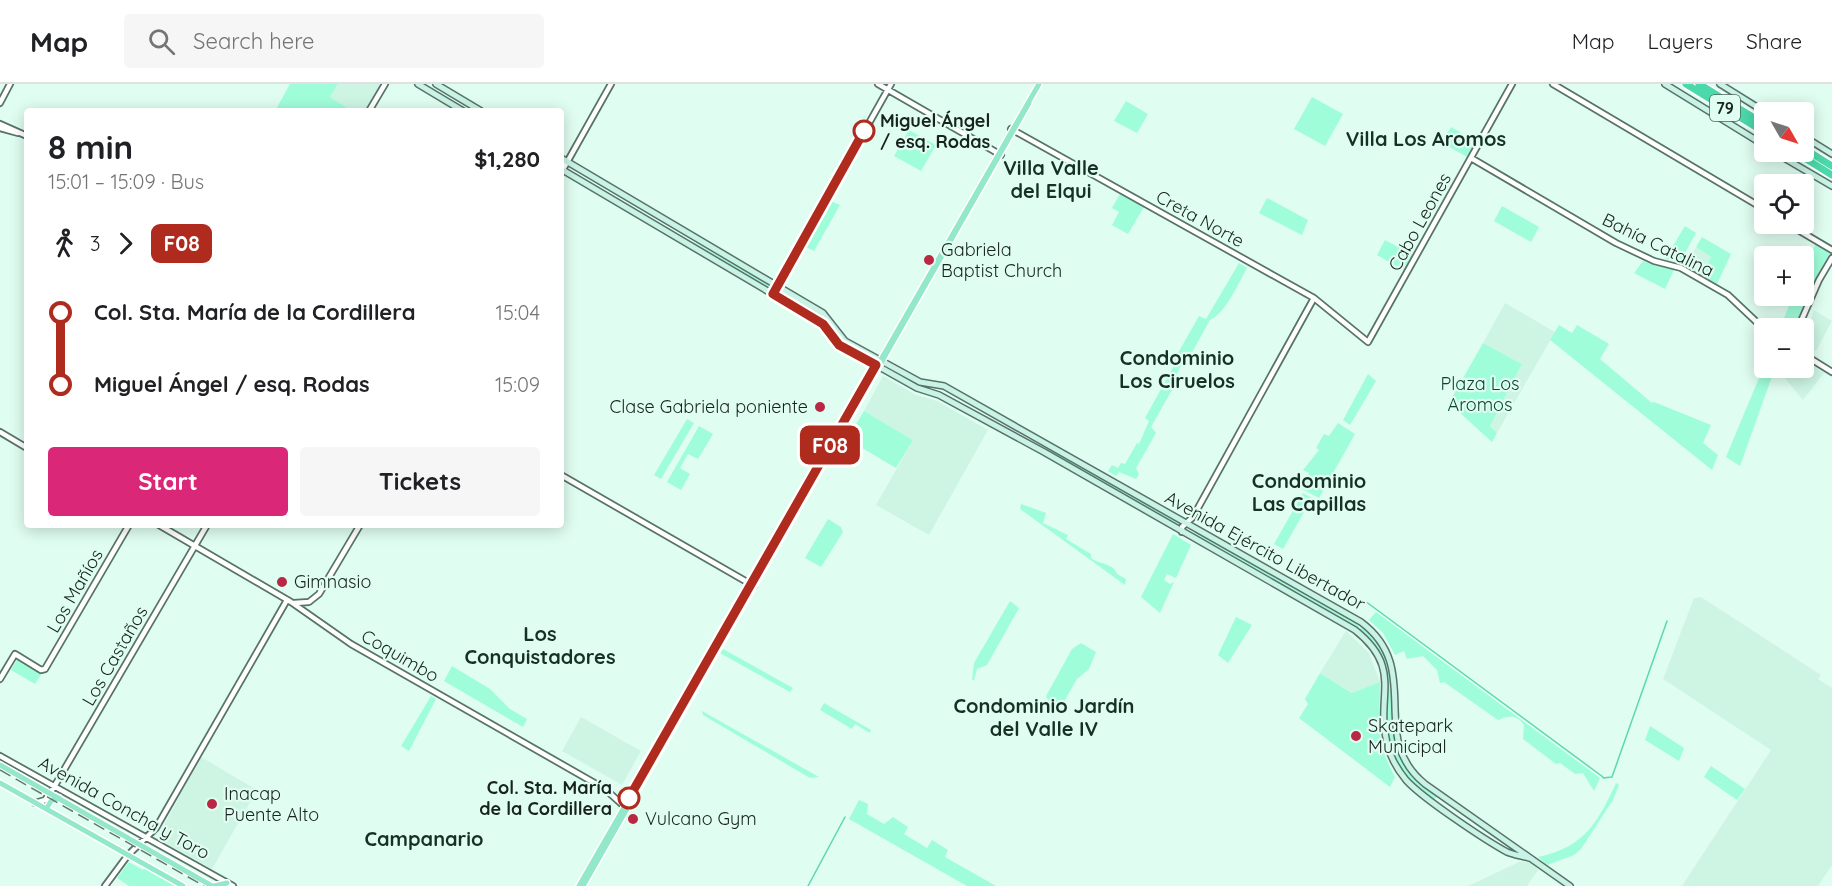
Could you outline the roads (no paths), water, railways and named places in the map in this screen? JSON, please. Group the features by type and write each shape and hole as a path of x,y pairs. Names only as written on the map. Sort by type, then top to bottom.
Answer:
{"highway":[{"name":"79","path":"1686,84 1754,126"},
{"name":"79","path":"1699,84 1754,118"},
{"path":"1814,155 1832,166"},
{"path":"1811,162 1832,175"}],"main road":[{"path":"418,84 458,108"},
{"path":"436,84 476,108"},
{"path":"581,886 1039,84"},
{"path":"1665,84 1754,140"},
{"path":"1720,84 1754,105"},
{"path":"1814,143 1832,154"},
{"name":"Avenida Ejército Libertador","path":"564,160 802,301 828,318 843,339 917,388 939,395 1018,438 1355,630 1373,648 1384,669 1387,688 1385,730 1392,758 1409,783 1507,852 1534,859"},
{"path":"1791,162 1832,186"},
{"name":"Avenida Ejército Libertador","path":"564,171 823,324 839,345 922,383 942,385 1361,622 1380,641 1393,669 1396,691 1395,730 1402,757 1416,776 1440,795 1534,859"},
{"path":"798,309 798,303 802,301"},
{"path":"987,422 993,414"},
{"path":"1018,438 1030,435"},
{"path":"1355,630 1360,627 1361,622"},
{"path":"0,758 11,771"},
{"name":"Avenida Concha y Toro","path":"0,765 52,790 59,798 213,886"},
{"path":"0,783 35,803 48,806 183,886"},
{"path":"1435,803 1440,795"},
{"path":"48,806 52,800 59,798"},
{"path":"1468,825 1472,823 1473,818"},
{"path":"1534,859 1570,886"},
{"path":"213,886 230,884"}],"street":[{"path":"0,103 10,84"},
{"path":"371,108 385,84"},
{"path":"564,167 612,84"},
{"path":"878,84 999,154"},
{"path":"773,294 891,84"},
{"name":"Cabo Leones","path":"1368,342 1512,84"},
{"path":"1552,84 1754,203"},
{"path":"0,127 24,135"},
{"name":"Creta Norte","path":"1013,130 1314,298 1368,342"},
{"name":"Bahía Catalina","path":"1471,158 1616,243 1657,262 1678,267 1728,295 1754,320"},
{"path":"1805,234 1832,250"},
{"path":"1802,318 1819,280 1832,258"},
{"path":"1193,517 1193,534 1185,534 1182,527 1193,517 1314,298"},
{"path":"1814,361 1832,372"},
{"path":"0,432 24,446"},
{"path":"564,477 753,585"},
{"name":"Los Mañíos","path":"0,679 15,654 43,670 127,528"},
{"name":"Coquimbo","path":"164,528 289,601 351,644 605,789 626,808"},
{"name":"Los Castaños","path":"48,806 52,790 205,528"},
{"path":"105,886 128,855 156,828 289,601 309,602 319,594 358,528"},
{"name":"Avenida Concha y Toro","path":"0,758 52,790 230,884"},
{"path":"35,803 48,806"}],"waterway":[{"path":"1365,601 1603,777"},
{"path":"1603,778 1612,777 1667,621"},
{"path":"808,886 845,817"}],"railway":[{"path":"0,770 204,886"}],"place":[{"name":"Miguel Ángel / esq. Rodas","path":"864,131"},
{"name":"Gabriela Baptist Church","path":"929,260"},
{"name":"Clase Gabriela poniente","path":"820,407"},
{"name":"Gimnasio","path":"282,582"},
{"name":"Skatepark Municipal","path":"1356,736"},
{"name":"Col. Sta. María de la Cordillera","path":"629,798"},
{"name":"Inacap Puente Alto","path":"212,804"},
{"name":"Vulcano Gym","path":"633,819"}],"district":[{"name":"Villa Los Aromos","path":"1426,139"},
{"name":"Villa Valle del Elqui","path":"1051,180"},
{"name":"Condominio Los Ciruelos","path":"1177,370"},
{"name":"Condominio Las Capillas","path":"1309,492"},
{"name":"Los Conquistadores","path":"540,646"},
{"name":"Condominio Jardín del Valle IV","path":"1044,718"},
{"name":"Campanario","path":"424,839"}],"park label":[{"name":"Plaza Los Aromos","path":"1480,394"}]}
